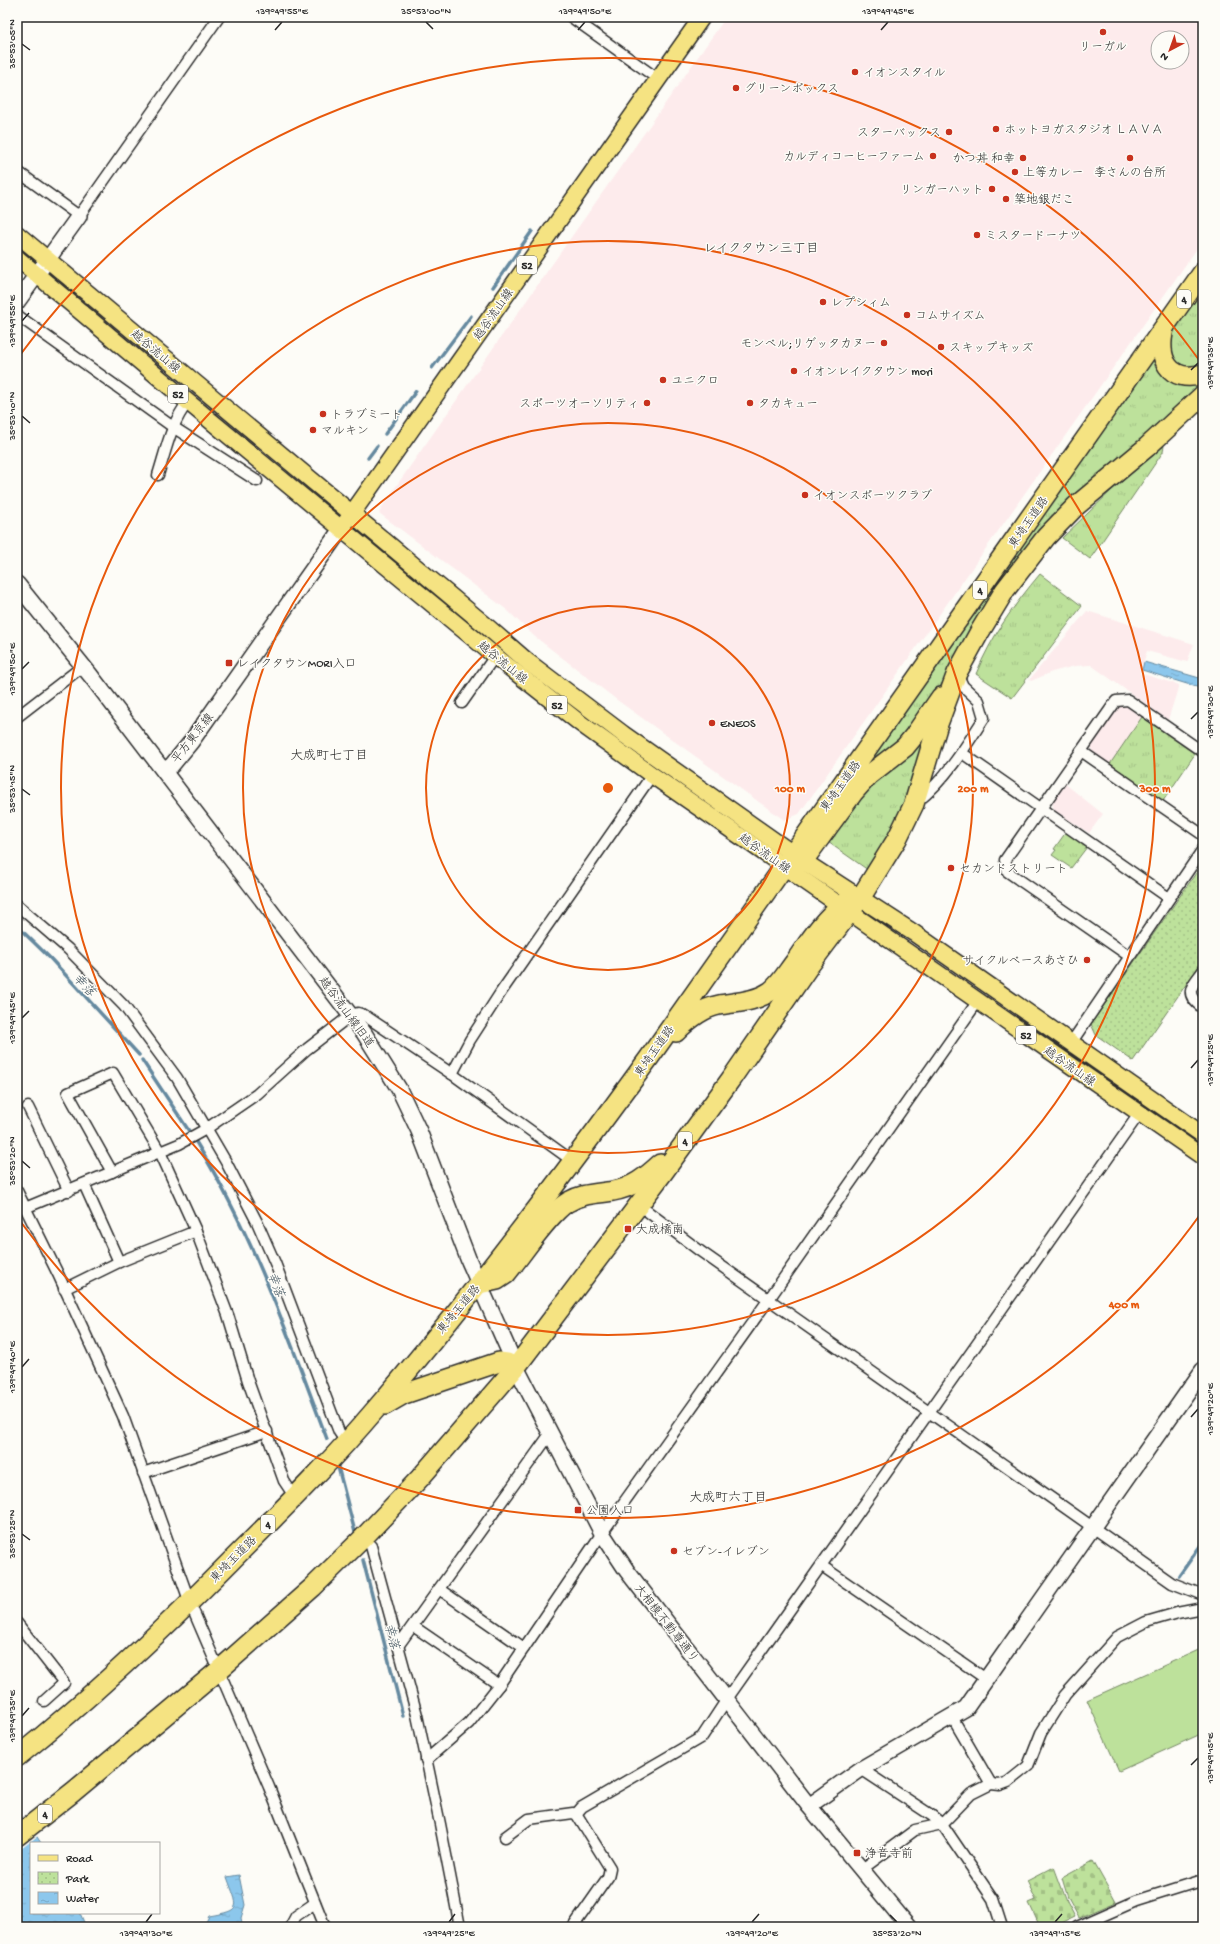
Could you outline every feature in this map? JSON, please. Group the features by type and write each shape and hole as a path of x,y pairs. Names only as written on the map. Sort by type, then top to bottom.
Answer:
{"highway":[{"name":"東埼玉道路","path":"17,1756 127,1664 190,1603 374,1412 479,1284 574,1162 793,860 1203,272"},
{"name":"4","path":"1165,326 1161,347 1165,363 1175,373 1189,376 1203,374"},
{"name":"東埼玉道路","path":"17,1836 73,1792 218,1671 313,1587 363,1538 420,1478 516,1367 639,1205 731,1079 897,839 914,804 938,724 957,673 978,633 1005,590 1046,537 1092,492 1147,447 1203,395"},
{"name":"4","path":"793,860 869,775 905,747 957,673"},
{"name":"4","path":"649,1058 688,1020 702,1011 718,1005 740,1003 755,999 771,991 782,980 809,942 850,905"},
{"name":"4","path":"479,1284 497,1280 506,1274 550,1219 568,1202 588,1194 614,1191 633,1186 649,1174 691,1132"},
{"path":"374,1412 404,1394 492,1365 507,1363 516,1367"}],"main road":[{"name":"越谷流山線","path":"341,529 702,17"},
{"name":"越谷流山線","path":"17,234 352,513 528,662 586,707 793,860 850,905 978,1001 1203,1158"},
{"name":"越谷流山線","path":"17,258 341,529 495,656 580,723 652,775 793,860 850,905 1070,1043 1203,1135"}],"street":[{"path":"17,302 47,259 80,216 219,17"},
{"path":"571,17 658,79"},
{"path":"17,171 80,216"},
{"path":"17,315 173,427 257,481"},
{"path":"158,475 173,427 179,413 188,402"},
{"name":"平方東京線","path":"17,584 83,666 164,771 172,765 191,742 341,529"},
{"path":"462,703 495,656"},
{"path":"17,717 83,666"},
{"path":"914,804 930,792 962,753 984,718 979,701 963,686 957,673"},
{"path":"1129,956 1008,872 1005,860 1116,701 1128,700 1203,752"},
{"path":"1081,751 1203,835"},
{"path":"962,753 1169,898"},
{"name":"越谷流山線旧道","path":"164,771 351,1015 399,1089 418,1131 479,1284"},
{"path":"452,1074 470,1040 501,992 652,775"},
{"path":"1070,1043 1203,849"},
{"path":"17,905 68,949 124,1006 177,1078 257,1222 275,1263 339,1432 346,1442"},
{"path":"1203,971 1191,987 1190,996 1194,1002 1203,1008"},
{"path":"426,1760 469,1723 498,1685 602,1532 769,1299 978,1001"},
{"path":"25,1208 179,1144 206,1129 257,1094 306,1049 351,1015 358,1013 364,1015 452,1074 574,1162"},
{"path":"112,1172 68,1093 113,1073 160,1152 196,1231 228,1315 248,1381 284,1481 294,1496"},
{"path":"28,1107 69,1191"},
{"path":"505,1837 529,1819 576,1814 582,1807 702,1737 726,1699 822,1566 1139,1114"},
{"path":"84,1184 119,1262"},
{"path":"17,1191 123,1416 190,1603 269,1787 325,1927"},
{"path":"639,1205 769,1299 1172,1583 1203,1595"},
{"path":"64,1289 119,1262 196,1231"},
{"name":"大相模不動尊通り","path":"479,1284 516,1367 550,1434 602,1532 627,1571 810,1806 909,1927"},
{"path":"810,1806 861,1769 966,1708 1203,1370"},
{"path":"143,1473 267,1431"},
{"path":"398,1646 550,1434"},
{"path":"363,1538 371,1546 417,1716 460,1927"},
{"path":"822,1566 986,1679"},
{"path":"439,1589 524,1648"},
{"path":"861,1870 915,1830 942,1824 971,1794 991,1784 1000,1785 1008,1782 1028,1766 1041,1733 1064,1695 1117,1637 1146,1622 1177,1613 1203,1608"},
{"path":"17,1623 64,1683 44,1701"},
{"path":"412,1626 498,1685"},
{"path":"952,1717 991,1784"},
{"path":"861,1769 931,1815 942,1824 994,1899 1002,1927"},
{"path":"573,1927 608,1877 610,1868 576,1814"},
{"path":"1077,1927 1136,1901 1203,1880"},
{"path":"290,1927 296,1916 315,1903"}],"shaded area":[{"name":"イオンレイクタウン mori","path":"726,17 1203,17 1203,240 799,814 784,820 617,700 534,636 507,610 379,513 385,502"},
{"path":"1087,611 1194,644 1187,662 1147,651 1140,673 1179,685 1168,720 1091,665 1075,666 1052,672 1031,681 1029,680"},
{"path":"1125,705 1142,717 1110,764 1092,753 1091,745 1119,706"},
{"path":"1064,783 1103,814 1089,833 1054,810 1052,802"}],"green space":[{"path":"1203,285 1203,366 1182,367 1170,356 1170,337 1173,328"},
{"path":"1154,353 1203,383 1203,387 1095,480 961,654 910,733 849,788"},
{"path":"1164,446 1163,452 1090,559 1062,538 1112,490"},
{"path":"1040,574 1082,606 1012,698 976,674 996,634"},
{"path":"1142,717 1195,754 1163,801 1110,764"},
{"path":"933,718 925,750 894,830 868,870 825,840 854,800"},
{"path":"1066,832 1087,847 1071,868 1052,855 1056,850 1054,849"},
{"path":"1203,863 1203,960 1133,1061 1096,1035 1091,1024"},
{"path":"1203,1648 1203,1733 1119,1771 1087,1700"},
{"path":"1093,1861 1116,1902 1079,1918 1068,1898 1062,1878"},
{"path":"1054,1867 1067,1902 1075,1917 1054,1927 1040,1927 1029,1903 1036,1900 1027,1881"}],"water":[{"path":"1144,662 1203,679 1203,689 1142,670"},
{"path":"17,1806 40,1842 30,1842 30,1914 80,1914 86,1927 17,1927"},
{"path":"239,1875 245,1905 241,1918 243,1927 183,1927 206,1922 209,1916 228,1912 233,1909 235,1906 234,1895 227,1877"}],"pier":[{"path":"17,1804 39,1835 17,1852"}],"waterway":[{"path":"493,287 532,231"},
{"path":"432,368 471,316"},
{"path":"385,434 416,391"},
{"path":"368,458 377,446"},
{"name":"幸落","path":"17,926 50,958 139,1055"},
{"name":"幸落","path":"142,1060 189,1131"},
{"name":"幸落","path":"196,1142 235,1213 269,1287 327,1439"},
{"name":"幸落","path":"337,1463 355,1532"},
{"path":"1179,1576 1203,1542"},
{"name":"幸落","path":"363,1560 403,1716"}],"place":[{"name":"リーガル","path":"1103,32"},
{"name":"イオンスタイル","path":"855,72"},
{"name":"グリーンボックス","path":"736,88"},
{"name":"ホットヨガスタジオ ＬＡＶＡ","path":"996,129"},
{"name":"スターバックス","path":"949,132"},
{"name":"カルディコーヒーファーム","path":"933,156"},
{"name":"かつ丼 和幸","path":"1023,158"},
{"name":"李さんの台所","path":"1130,158"},
{"name":"上等カレー","path":"1015,172"},
{"name":"リンガーハット","path":"992,189"},
{"name":"築地銀だこ","path":"1006,199"},
{"name":"ミスタードーナツ","path":"977,235"},
{"name":"レプシィム","path":"823,302"},
{"name":"コムサイズム","path":"907,315"},
{"name":"モンベル;リゲッタカヌー","path":"884,343"},
{"name":"スキップキッズ","path":"941,347"},
{"name":"イオンレイクタウン mori","path":"794,371"},
{"name":"ユニクロ","path":"663,380"},
{"name":"スポーツオーソリティ","path":"647,403"},
{"name":"タカキュー","path":"750,403"},
{"name":"トラブミート","path":"323,414"},
{"name":"マルキン","path":"313,430"},
{"name":"イオンスポーツクラブ","path":"805,495"},
{"name":"レイクタウンMORI入口","path":"229,663"},
{"name":"ENEOS","path":"712,723"},
{"name":"セカンドストリート","path":"951,868"},
{"name":"サイクルベースあさひ","path":"1087,960"},
{"name":"大成橋南","path":"628,1229"},
{"name":"公園入口","path":"578,1510"},
{"name":"セブン-イレブン","path":"674,1551"},
{"name":"浄音寺前","path":"857,1853"}],"district":[{"name":"レイクタウン三丁目","path":"761,247"},
{"name":"大成町七丁目","path":"329,754"},
{"name":"大成町六丁目","path":"728,1496"}]}
